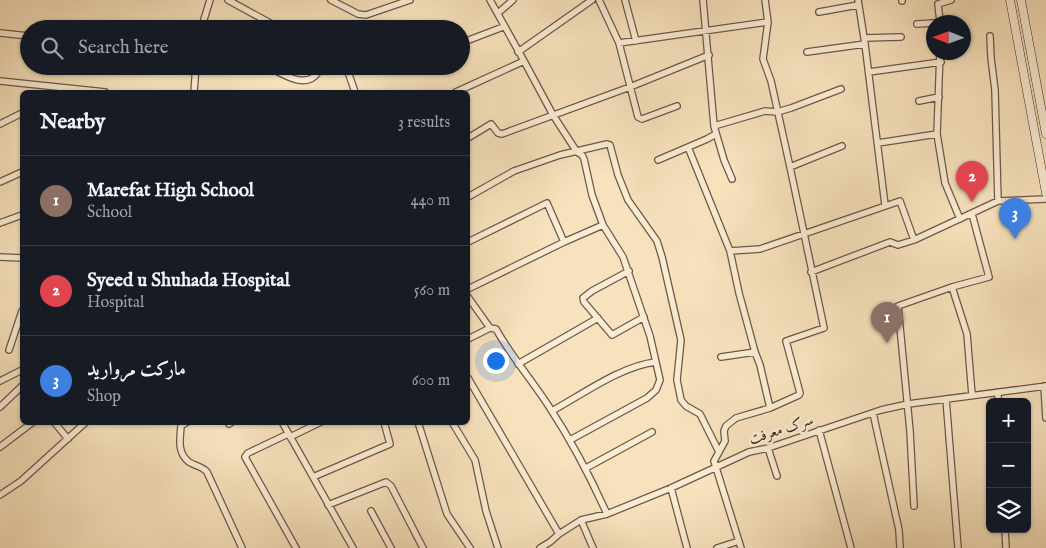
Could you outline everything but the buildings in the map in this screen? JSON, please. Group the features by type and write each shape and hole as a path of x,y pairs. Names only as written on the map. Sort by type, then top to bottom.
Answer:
{"main road":[{"path":"1010,0 1046,193"},
{"path":"1021,0 1042,90 1046,134"}],"street":[{"path":"204,20 210,0"},
{"path":"228,0 265,20"},
{"path":"331,0 358,14 366,15 410,0"},
{"path":"490,0 553,115 577,152 584,159 592,195 603,225 614,241 629,271 644,317 660,380 656,390 647,398 570,440"},
{"path":"498,13 513,0"},
{"path":"518,52 592,0"},
{"path":"599,0 619,43 640,119 677,106"},
{"path":"624,0 636,41"},
{"path":"703,0 714,126 732,179"},
{"path":"740,548 714,461 725,441 724,431 726,426 736,418 770,408 799,395 786,341 824,328 811,272 805,233 770,81 763,59 768,22 765,0"},
{"path":"937,15 938,4 951,0"},
{"path":"819,12 858,2 865,41 885,205"},
{"path":"619,43 768,22"},
{"path":"917,24 926,23"},
{"path":"470,39 503,26"},
{"path":"0,34 20,35"},
{"path":"990,36 995,90 998,201"},
{"path":"807,52 865,41 901,37"},
{"path":"470,137 491,124 498,133 502,134 630,87 709,55"},
{"path":"460,90 524,61"},
{"path":"868,72 941,62 937,134 945,183 960,219"},
{"path":"194,90 195,75"},
{"path":"284,75 302,81 317,75"},
{"path":"349,75 354,90"},
{"path":"0,81 84,90"},
{"path":"714,126 765,111 777,112 791,108 841,89"},
{"path":"919,101 940,97"},
{"path":"0,124 20,114"},
{"path":"658,160 716,134"},
{"path":"878,143 937,134"},
{"path":"470,196 514,171 560,155 607,144 610,145 618,176 628,200 657,240 681,340 677,380 681,400 686,406 700,414 719,452"},
{"path":"790,167 842,146"},
{"path":"688,147 730,251 739,293 760,365 770,408"},
{"path":"0,182 20,173"},
{"path":"811,272 890,242 898,245 914,240 998,201 1046,199"},
{"path":"730,251 760,249 900,201 914,240"},
{"path":"470,241 547,203 564,242"},
{"path":"914,506 908,404 898,306 989,276 972,214"},
{"path":"0,223 20,215"},
{"path":"470,288 603,225"},
{"path":"0,257 20,258"},
{"path":"629,271 592,291 583,298 584,302 612,336 644,317"},
{"path":"952,287 967,334 972,395"},
{"path":"470,300 490,328"},
{"path":"10,350 20,318"},
{"path":"518,364 598,318"},
{"path":"470,338 490,328 496,329 570,440 586,468 607,514"},
{"path":"721,357 755,352"},
{"path":"552,411 623,372 647,363 656,362"},
{"path":"0,381 20,371"},
{"path":"470,381 559,534"},
{"path":"1045,386 1046,418"},
{"name":"سرک معرفت","path":"540,548 552,545 559,534 581,520 607,514 671,488 750,452 768,448 873,413 908,404 1045,386"},
{"path":"0,407 20,388"},
{"path":"998,392 998,398"},
{"path":"946,399 958,548"},
{"path":"873,413 899,530 900,548"},
{"path":"0,447 29,425"},
{"path":"56,425 68,439"},
{"path":"0,495 21,481 83,425"},
{"path":"183,425 179,442 182,454 189,462 204,468 207,472 242,548"},
{"path":"284,425 354,548"},
{"path":"296,548 245,457 248,453 314,425"},
{"path":"313,477 390,444 385,425"},
{"path":"419,425 447,514 470,548"},
{"path":"454,425 475,460 486,511 498,548"},
{"path":"819,430 851,548"},
{"path":"586,468 652,432"},
{"path":"768,448 777,476"},
{"path":"328,504 386,482 391,486 423,548"},
{"path":"671,488 687,548"},
{"path":"370,510 391,548"},
{"path":"581,520 592,548"},
{"path":"1005,533 1006,548"},
{"path":"718,548 739,541"}],"place":[{"name":"Syeed u Shuhada Hospital","path":"972,202"},
{"name":"مارکت مروارید","path":"1015,239"},
{"name":"Marefat High School","path":"887,343"}]}
